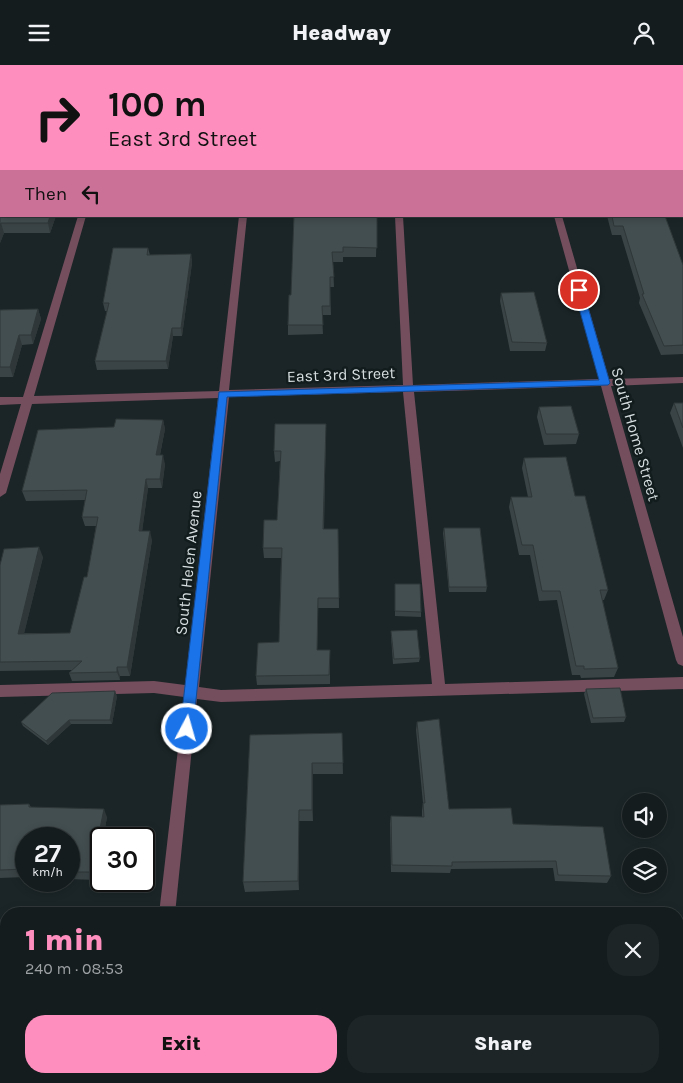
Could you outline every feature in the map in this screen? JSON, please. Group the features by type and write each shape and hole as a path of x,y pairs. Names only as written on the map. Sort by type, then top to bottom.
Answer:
{"street":[{"path":"0,493 82,217"},
{"name":"South Helen Avenue","path":"168,907 243,217"},
{"path":"399,217 408,389 439,690"},
{"name":"South Home Street","path":"558,217 683,660"},
{"name":"East 3rd Street","path":"0,401 683,380"},
{"path":"0,691 154,687 221,696 683,683"}],"building":[{"path":"0,217 50,217 48,223 1,223 0,226"},
{"path":"294,217 377,217 377,248 343,247 343,252 332,252 334,277 330,277 330,306 322,306 323,325 288,325 289,295 291,295"},
{"path":"612,217 665,217 683,265 683,345 664,346 642,294 644,294 623,226 614,226"},
{"path":"113,248 148,248 147,255 191,254 181,328 172,328 166,361 95,361 109,303 103,303"},
{"path":"534,292 547,343 512,342 501,293"},
{"path":"38,309 31,335 19,335 10,367 0,367 0,310"},
{"path":"674,403 683,403 683,428"},
{"path":"571,406 579,434 546,434 539,407"},
{"path":"116,419 163,420 156,455 163,455 160,479 146,479 139,531 150,531 127,667 117,667 117,672 69,673 82,661 0,662 0,565 4,549 39,547 18,634 70,633 84,577 87,577 98,517 82,517 87,490 22,491 38,430 114,427"},
{"path":"275,424 326,424 323,529 338,529 339,598 318,598 317,650 330,650 329,675 256,676 258,643 279,642 282,548 263,548 264,520 277,520 281,451 274,451"},
{"path":"566,457 575,496 585,496 608,590 600,590 618,668 584,669 584,666 576,666 560,591 542,591 533,545 522,545 511,497 532,497 524,458"},
{"path":"444,528 480,528 487,587 449,587"},
{"path":"395,584 420,584 421,612 395,611"},
{"path":"417,630 420,658 394,659 391,631"},
{"path":"620,688 626,717 593,718 586,689"},
{"path":"115,691 110,720 69,720 46,741 21,722 52,693"},
{"path":"439,719 449,809 511,808 513,824 603,827 611,876 558,875 556,861 452,862 452,866 392,865 391,816 424,817 423,803 425,803 417,722"},
{"path":"342,733 343,763 312,763 312,810 299,810 298,881 243,882 250,735"},
{"path":"29,804 29,807 104,809 100,827 90,827 90,872 80,872 80,827 15,827 15,869 0,870 0,805"}],"route":[{"path":"187,729 223,394 605,383 579,290"}]}
